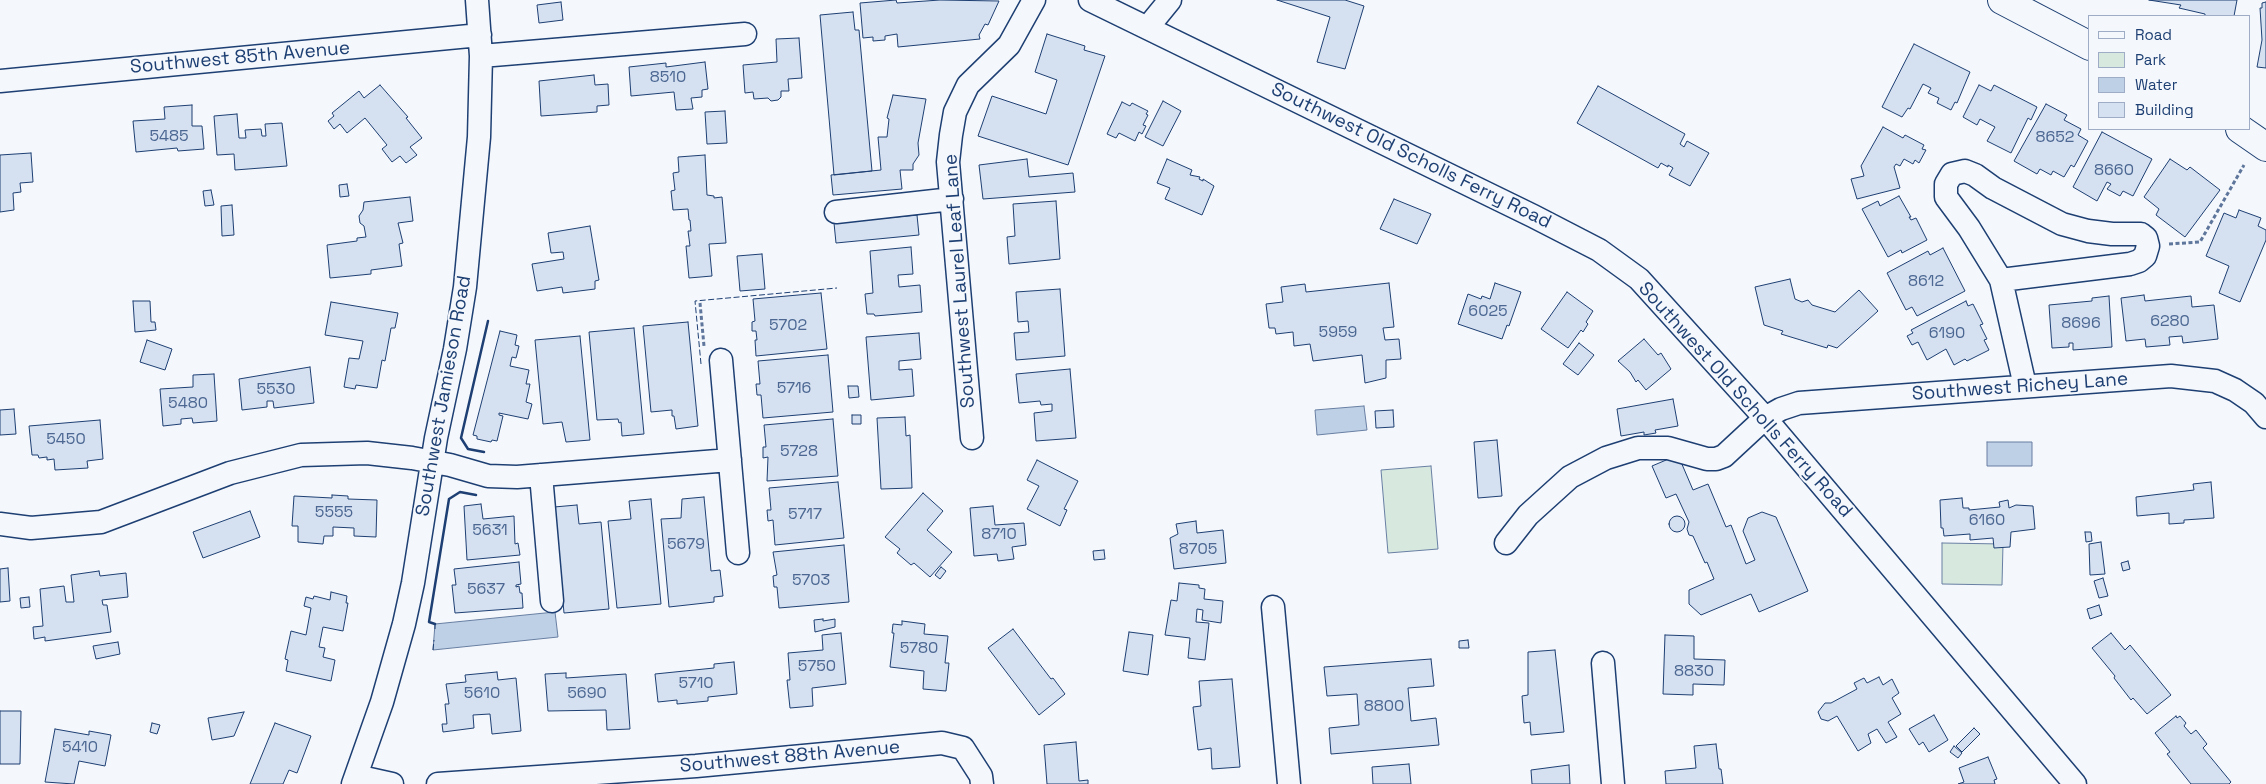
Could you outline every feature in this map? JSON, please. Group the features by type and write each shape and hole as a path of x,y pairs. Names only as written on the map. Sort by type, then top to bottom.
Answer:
{"main road":[{"path":"2002,0 2088,45"},
{"path":"2241,130 2266,147"}],"street":[{"name":"Southwest Jamieson Road","path":"354,780 382,702 404,624 413,583 432,462 455,350 465,287 479,137 481,46 477,0"},
{"name":"Southwest Laurel Leaf Lane","path":"972,438 948,162 955,112 968,85 1008,45 1034,0"},
{"name":"Southwest Old Scholls Ferry Road","path":"1090,0 1345,122 1599,250 1639,279 1765,418 2075,784"},
{"path":"1148,28 1170,0"},
{"name":"Southwest 85th Avenue","path":"0,81 481,46 745,34"},
{"path":"2001,280 2130,264 2139,261 2144,256 2148,246 2146,238 2141,234 2112,234 2088,231 2062,224 2001,192 1975,175 1965,171 1952,174 1946,184 1946,197 1969,228 2001,280 2025,386"},
{"path":"836,212 952,199"},
{"path":"713,356 730,460 738,553"},
{"name":"Southwest Richey Lane","path":"1506,543 1528,515 1570,477 1606,458 1638,448 1668,448 1707,459 1716,459 1724,456 1765,418 1799,403 2171,376 2194,377 2215,381 2235,390 2254,403 2266,417"},
{"path":"0,524 32,528 101,522 230,473 301,455 367,454 432,462 488,476 517,477 730,460"},
{"path":"542,475 552,600"},
{"path":"1273,607 1289,784"},
{"path":"1603,663 1613,784"},
{"name":"Southwest 88th Avenue","path":"438,784 697,775 942,743 962,748 981,776 982,784"},
{"path":"354,780 392,784"}],"path":[{"path":"2148,246 2200,242 2244,165"},
{"path":"700,303 713,356"}],"green space":[{"path":"1431,466 1438,549 1388,553 1381,470"},
{"path":"1942,543 2003,544 2002,585 1942,584"}],"water":[{"path":"1364,406 1367,430 1317,435 1315,410"},
{"path":"1987,442 2032,442 2032,466 1987,466"},
{"path":"555,612 558,637 433,650 435,624"}],"building":[{"path":"896,0 897,3 940,0 999,1 988,25 985,24 979,35 980,39 898,47 897,34 885,36 885,40 873,41 873,37 863,38 860,3"},
{"path":"1277,0 1345,0 1364,6 1345,69 1317,62 1330,17"},
{"path":"2149,0 2237,0 2234,15 2205,15 2179,8 2181,5"},
{"path":"561,2 563,20 539,23 537,5"},
{"path":"2266,2 2266,68 2257,67 2262,40 2260,8 2262,8 2262,3"},
{"path":"853,12 855,30 859,30 872,171 834,175 820,15"},
{"path":"1047,34 1085,46 1084,50 1105,56 1068,165 978,136 992,96 1046,114 1057,80 1035,72"},
{"path":"799,38 802,78 788,79 789,91 781,91 781,97 778,100 771,101 768,98 754,99 753,92 745,93 743,65 777,62 776,39"},
{"path":"1914,44 1970,72 1957,103 1955,102 1951,110 1937,103 1939,98 1928,93 1931,88 1923,84 1910,109 1908,108 1902,117 1882,107"},
{"path":"705,62 708,89 702,90 702,97 691,98 693,109 676,110 674,92 631,96 629,67 666,63 666,67"},
{"path":"594,75 595,85 608,84 609,105 597,106 597,112 541,116 539,81"},
{"path":"380,85 408,117 406,118 422,138 410,147 417,155 406,163 400,156 392,162 382,149 387,145 365,118 347,133 340,124 334,129 328,121 334,116 332,113 359,91 364,98"},
{"path":"1979,85 1991,91 1994,85 2037,107 2031,120 2028,118 2011,153 1987,141 1995,127 1980,119 1977,125 1963,117"},
{"path":"1598,86 1685,134 1680,144 1684,147 1687,141 1709,153 1690,186 1669,175 1673,168 1668,165 1668,167 1661,163 1658,168 1577,123"},
{"path":"893,95 926,99 918,143 919,155 913,164 913,170 900,170 902,189 833,195 831,175 881,170 878,137 887,137 889,119 887,118"},
{"path":"1163,101 1181,111 1163,146 1145,137"},
{"path":"1122,102 1130,106 1132,103 1148,111 1143,125 1146,126 1142,134 1139,132 1135,141 1119,133 1116,138 1107,134"},
{"path":"2046,104 2067,115 2064,120 2081,129 2078,135 2088,141 2074,167 2071,165 2064,177 2053,171 2051,175 2040,169 2037,174 2014,161"},
{"path":"192,105 192,126 202,126 204,149 178,151 177,148 136,152 133,121 165,119 164,107"},
{"path":"725,111 727,143 707,144 705,112"},
{"path":"237,114 239,138 246,138 245,130 261,129 262,136 266,136 265,124 282,123 287,166 235,170 234,154 217,155 214,116"},
{"path":"1883,127 1903,138 1905,135 1924,145 1922,149 1926,150 1919,163 1915,160 1913,164 1904,159 1900,166 1896,164 1894,167 1900,188 1857,199 1851,179 1864,176 1861,166"},
{"path":"2102,132 2152,159 2133,196 2123,191 2120,196 2107,189 2111,184 2107,182 2097,201 2073,187"},
{"path":"31,153 33,182 20,183 21,192 13,193 14,210 0,212 0,155"},
{"path":"705,155 707,195 714,196 714,198 722,197 726,243 709,244 712,276 689,278 686,246 690,246 688,231 691,231 690,220 688,209 673,210 671,191 675,190 673,173 679,172 678,157"},
{"path":"1027,159 1029,177 1073,173 1075,192 983,199 979,165"},
{"path":"1167,159 1192,170 1190,175 1200,177 1199,179 1203,181 1203,179 1214,186 1202,215 1165,199 1170,188 1157,183"},
{"path":"2170,159 2187,170 2190,167 2220,190 2185,237 2156,215 2159,209 2144,197"},
{"path":"347,184 349,196 340,197 339,185"},
{"path":"211,190 214,205 205,206 203,191"},
{"path":"1899,196 1911,217 1909,217 1911,220 1916,218 1927,240 1902,253 1901,250 1888,257 1862,209 1878,201 1880,206"},
{"path":"410,197 413,221 398,223 403,243 399,244 402,266 371,270 371,274 330,278 327,245 357,241 357,238 366,237 364,226 360,223 359,216 363,210 364,202"},
{"path":"1394,199 1431,214 1417,244 1380,229"},
{"path":"1056,201 1060,259 1009,264 1007,237 1015,236 1013,204"},
{"path":"232,205 234,235 222,236 221,206"},
{"path":"2239,210 2261,218 2258,226 2266,230 2266,240 2240,302 2219,293 2229,266 2206,256 2224,213 2236,218"},
{"path":"917,215 919,235 836,243 834,223"},
{"path":"590,226 599,280 595,281 595,289 563,293 562,287 537,291 532,264 564,259 563,252 551,253 548,233"},
{"path":"911,247 913,274 898,275 899,287 920,285 922,312 875,316 874,314 867,314 865,294 873,293 870,251"},
{"path":"1943,248 1965,291 1917,316 1912,307 1906,310 1887,273 1928,251 1930,255"},
{"path":"762,254 765,289 740,291 737,256"},
{"path":"1790,279 1795,299 1802,302 1808,300 1812,305 1835,312 1859,290 1878,311 1837,348 1828,345 1827,348 1781,334 1783,331 1764,325 1755,287"},
{"path":"1389,283 1394,327 1383,328 1385,340 1399,339 1401,359 1386,360 1386,378 1365,383 1362,355 1313,361 1310,344 1294,346 1293,332 1276,334 1275,328 1269,328 1266,304 1283,302 1281,287 1305,284 1306,292"},
{"path":"1495,283 1521,292 1509,326 1507,325 1502,339 1458,324 1468,294 1481,299 1482,296 1490,299"},
{"path":"1060,289 1065,356 1016,360 1014,333 1029,332 1028,321 1018,322 1016,292"},
{"path":"1567,292 1593,311 1586,322 1588,324 1583,332 1581,330 1568,348 1541,329"},
{"path":"821,293 827,349 756,356 756,331 752,331 752,322 755,321 753,299"},
{"path":"2144,295 2145,301 2191,296 2192,307 2214,305 2218,339 2183,343 2182,336 2169,337 2170,345 2146,347 2145,339 2126,341 2121,298"},
{"path":"2109,296 2112,347 2073,350 2073,343 2069,343 2069,347 2052,348 2049,305 2092,301 2092,298"},
{"path":"133,301 150,301 151,322 155,322 156,330 135,332"},
{"path":"1966,301 1968,306 1973,304 1983,324 1980,325 1987,339 1984,340 1989,350 1954,365 1946,349 1927,360 1918,342 1912,345 1907,336 1913,333 1911,330"},
{"path":"331,302 398,313 395,328 391,328 385,361 382,360 377,388 356,385 355,389 344,387 349,358 359,359 363,341 325,335"},
{"path":"688,322 698,426 676,429 672,410 651,412 643,326"},
{"path":"634,328 644,434 622,436 621,422 619,423 618,419 597,420 589,332"},
{"path":"500,331 517,335 515,345 519,346 516,358 512,357 510,366 529,370 526,384 530,384 526,402 532,404 528,419 499,413 499,415 503,416 497,441 492,440 491,442 477,439 477,436 473,435"},
{"path":"919,333 921,359 899,361 899,370 912,369 914,396 871,400 866,337"},
{"path":"580,336 590,440 566,442 562,422 543,424 535,340"},
{"path":"1644,339 1658,355 1661,353 1671,369 1646,390 1638,380 1636,382 1630,372 1618,361"},
{"path":"147,340 172,349 165,370 140,362"},
{"path":"1579,343 1594,355 1578,375 1563,364"},
{"path":"828,355 833,412 763,418 761,395 757,395 756,384 760,384 758,361"},
{"path":"310,367 314,403 274,408 273,401 267,401 267,407 242,410 239,379"},
{"path":"1070,369 1076,438 1036,441 1034,413 1052,411 1052,404 1041,405 1040,401 1019,403 1016,374"},
{"path":"214,374 217,421 193,423 192,418 181,419 181,424 163,426 160,389 193,387 193,375"},
{"path":"848,386 858,386 859,397 849,398"},
{"path":"1673,399 1678,426 1655,430 1656,433 1644,435 1644,432 1621,436 1617,409"},
{"path":"14,409 16,434 0,435 0,410"},
{"path":"1393,410 1394,427 1376,428 1375,411"},
{"path":"852,415 861,415 861,424 852,424"},
{"path":"905,417 906,436 910,435 912,488 881,489 877,418"},
{"path":"833,419 838,476 767,481 768,457 763,458 763,447 766,447 764,425"},
{"path":"100,420 103,459 87,461 88,468 55,470 54,459 47,460 47,457 39,458 38,455 32,455 29,426"},
{"path":"1497,440 1502,496 1478,498 1474,442"},
{"path":"1678,455 1693,490 1708,484 1726,527 1731,525 1746,564 1755,560 1743,531 1748,518 1762,512 1776,517 1808,591 1759,612 1751,594 1701,615 1689,604 1689,590 1714,579 1693,536 1689,535 1687,529 1689,522 1676,494 1666,498 1652,466"},
{"path":"1037,460 1078,481 1064,509 1067,510 1060,526 1027,509 1039,486 1027,480"},
{"path":"838,482 844,538 775,545 773,520 768,521 767,510 771,510 769,488"},
{"path":"2211,482 2214,518 2184,520 2184,523 2169,524 2169,513 2137,516 2136,497 2194,490 2193,484"},
{"path":"923,493 943,511 927,530 952,552 930,577 914,563 911,565 897,553 900,549 885,537"},
{"path":"332,495 348,496 348,499 377,500 376,537 354,536 354,528 333,527 333,536 324,536 323,544 298,542 298,526 292,526 294,496 332,498"},
{"path":"704,497 711,571 720,570 723,596 714,597 714,602 669,607 661,519 681,518 682,499"},
{"path":"1962,498 1963,508 1969,508 1969,510 2000,507 1999,502 2008,500 2009,508 2016,505 2033,506 2035,529 2011,532 2010,547 1994,548 1993,538 1970,540 1970,534 1944,536 1943,528 1941,528 1940,500"},
{"path":"651,499 661,604 617,608 608,521 631,519 629,501"},
{"path":"481,504 483,519 514,516 515,544 518,543 520,555 467,560 464,506"},
{"path":"577,505 579,524 601,522 609,609 564,613 554,507"},
{"path":"993,506 995,525 1024,523 1026,545 1012,547 1014,559 998,561 997,554 974,556 970,508"},
{"path":"250,511 260,537 203,558 193,532"},
{"path":"1677,516 1685,524 1677,532 1669,524"},
{"path":"1196,521 1197,533 1223,530 1226,563 1174,569 1170,538 1178,534 1176,524"},
{"path":"2085,532 2091,532 2092,541 2086,542"},
{"path":"2101,542 2105,574 2090,575 2089,544"},
{"path":"844,545 849,602 779,608 777,587 774,587 773,576 777,575 773,552"},
{"path":"1104,550 1105,559 1094,560 1093,551"},
{"path":"2128,561 2130,569 2123,571 2121,563"},
{"path":"519,562 521,584 516,585 516,587 519,586 520,593 522,593 523,608 455,613 452,585 456,585 454,569"},
{"path":"941,567 946,571 940,579 935,575"},
{"path":"8,568 10,601 0,602 0,569"},
{"path":"99,571 100,576 126,573 128,597 102,600 103,605 107,605 111,632 45,641 45,637 34,639 33,627 43,626 40,589 64,586 66,602 74,602 71,575"},
{"path":"2103,578 2108,596 2099,598 2094,581"},
{"path":"1179,583 1199,585 1199,588 1205,589 1204,599 1223,601 1221,623 1202,620 1203,610 1197,609 1196,622 1209,623 1205,660 1188,658 1190,638 1165,635 1171,600 1177,601"},
{"path":"331,592 347,596 346,603 348,603 343,631 323,627 319,647 325,648 323,657 335,660 331,681 286,671 288,660 285,659 291,631 306,635 311,608 304,606 306,597 313,599 314,596 330,600"},
{"path":"29,597 30,607 21,608 20,598"},
{"path":"2099,605 2102,615 2090,619 2087,609"},
{"path":"823,619 823,621 835,619 835,627 815,632 814,620"},
{"path":"902,621 925,624 924,634 948,636 945,663 949,663 946,691 923,689 924,671 890,667 894,633 892,633 893,624 902,625"},
{"path":"1013,629 1051,679 1053,678 1065,694 1039,715 988,648"},
{"path":"1129,632 1153,635 1148,675 1123,671"},
{"path":"841,633 846,684 812,688 813,706 790,708 787,680 790,680 788,653 823,650 822,635"},
{"path":"2111,633 2125,650 2130,645 2171,695 2147,714 2133,698 2131,700 2114,678 2115,676 2092,648"},
{"path":"1665,635 1694,636 1694,659 1725,660 1724,685 1693,684 1693,695 1663,694"},
{"path":"1468,640 1469,648 1459,648 1459,641"},
{"path":"118,642 120,654 96,659 93,646"},
{"path":"1555,650 1564,732 1531,735 1530,722 1524,723 1522,696 1528,695 1528,652"},
{"path":"1431,659 1434,686 1408,688 1411,721 1436,718 1439,745 1331,754 1329,728 1359,725 1357,694 1327,696 1324,667"},
{"path":"734,662 737,694 708,697 708,701 677,704 677,700 658,702 655,674 714,668 714,664"},
{"path":"497,672 498,680 516,678 521,731 492,734 490,714 473,715 474,728 443,732 442,724 447,724 445,704 449,704 446,684 466,682 465,675"},
{"path":"566,673 566,678 626,674 630,729 607,730 606,710 548,711 545,674"},
{"path":"1879,677 1883,685 1892,679 1899,693 1892,698 1901,714 1888,722 1897,737 1886,743 1877,729 1868,734 1871,743 1858,751 1837,716 1828,721 1821,719 1818,712 1825,703 1831,703 1857,689 1854,683 1864,678 1867,683"},
{"path":"1232,679 1240,767 1212,769 1211,748 1198,750 1193,707 1201,706 1199,681"},
{"path":"0,711 21,711 20,764 0,764"},
{"path":"244,712 234,736 212,740 208,718"},
{"path":"1934,715 1948,740 1929,752 1923,742 1919,745 1909,729"},
{"path":"2176,716 2177,718 2180,716 2186,723 2184,726 2191,734 2196,730 2207,744 2203,748 2231,782 2229,784 2191,784 2167,754 2170,752 2155,733"},
{"path":"152,723 160,725 157,734 150,732"},
{"path":"275,723 311,736 297,773 289,770 283,784 250,784"},
{"path":"1974,728 1980,734 1962,752 1956,746"},
{"path":"55,729 89,735 89,731 111,735 105,766 79,761 74,784 45,782"},
{"path":"1076,742 1079,781 1088,780 1088,784 1047,784 1044,745"},
{"path":"1716,744 1723,784 1666,784 1665,771 1696,768 1694,746"},
{"path":"1954,746 1962,753 1958,758 1950,752"},
{"path":"1988,757 1997,779 1994,780 1995,784 1958,784 1964,782 1959,768"},
{"path":"1409,764 1411,784 1373,784 1372,767"},
{"path":"1569,765 1570,784 1532,784 1531,770"}],"fence":[{"path":"701,364 695,301 837,288"},
{"path":"435,624 435,629"},
{"path":"433,650 434,640"}],"wall":[{"path":"484,452 468,449 461,438 488,321"},
{"path":"435,624 429,622 449,499 460,492 476,495"}]}
